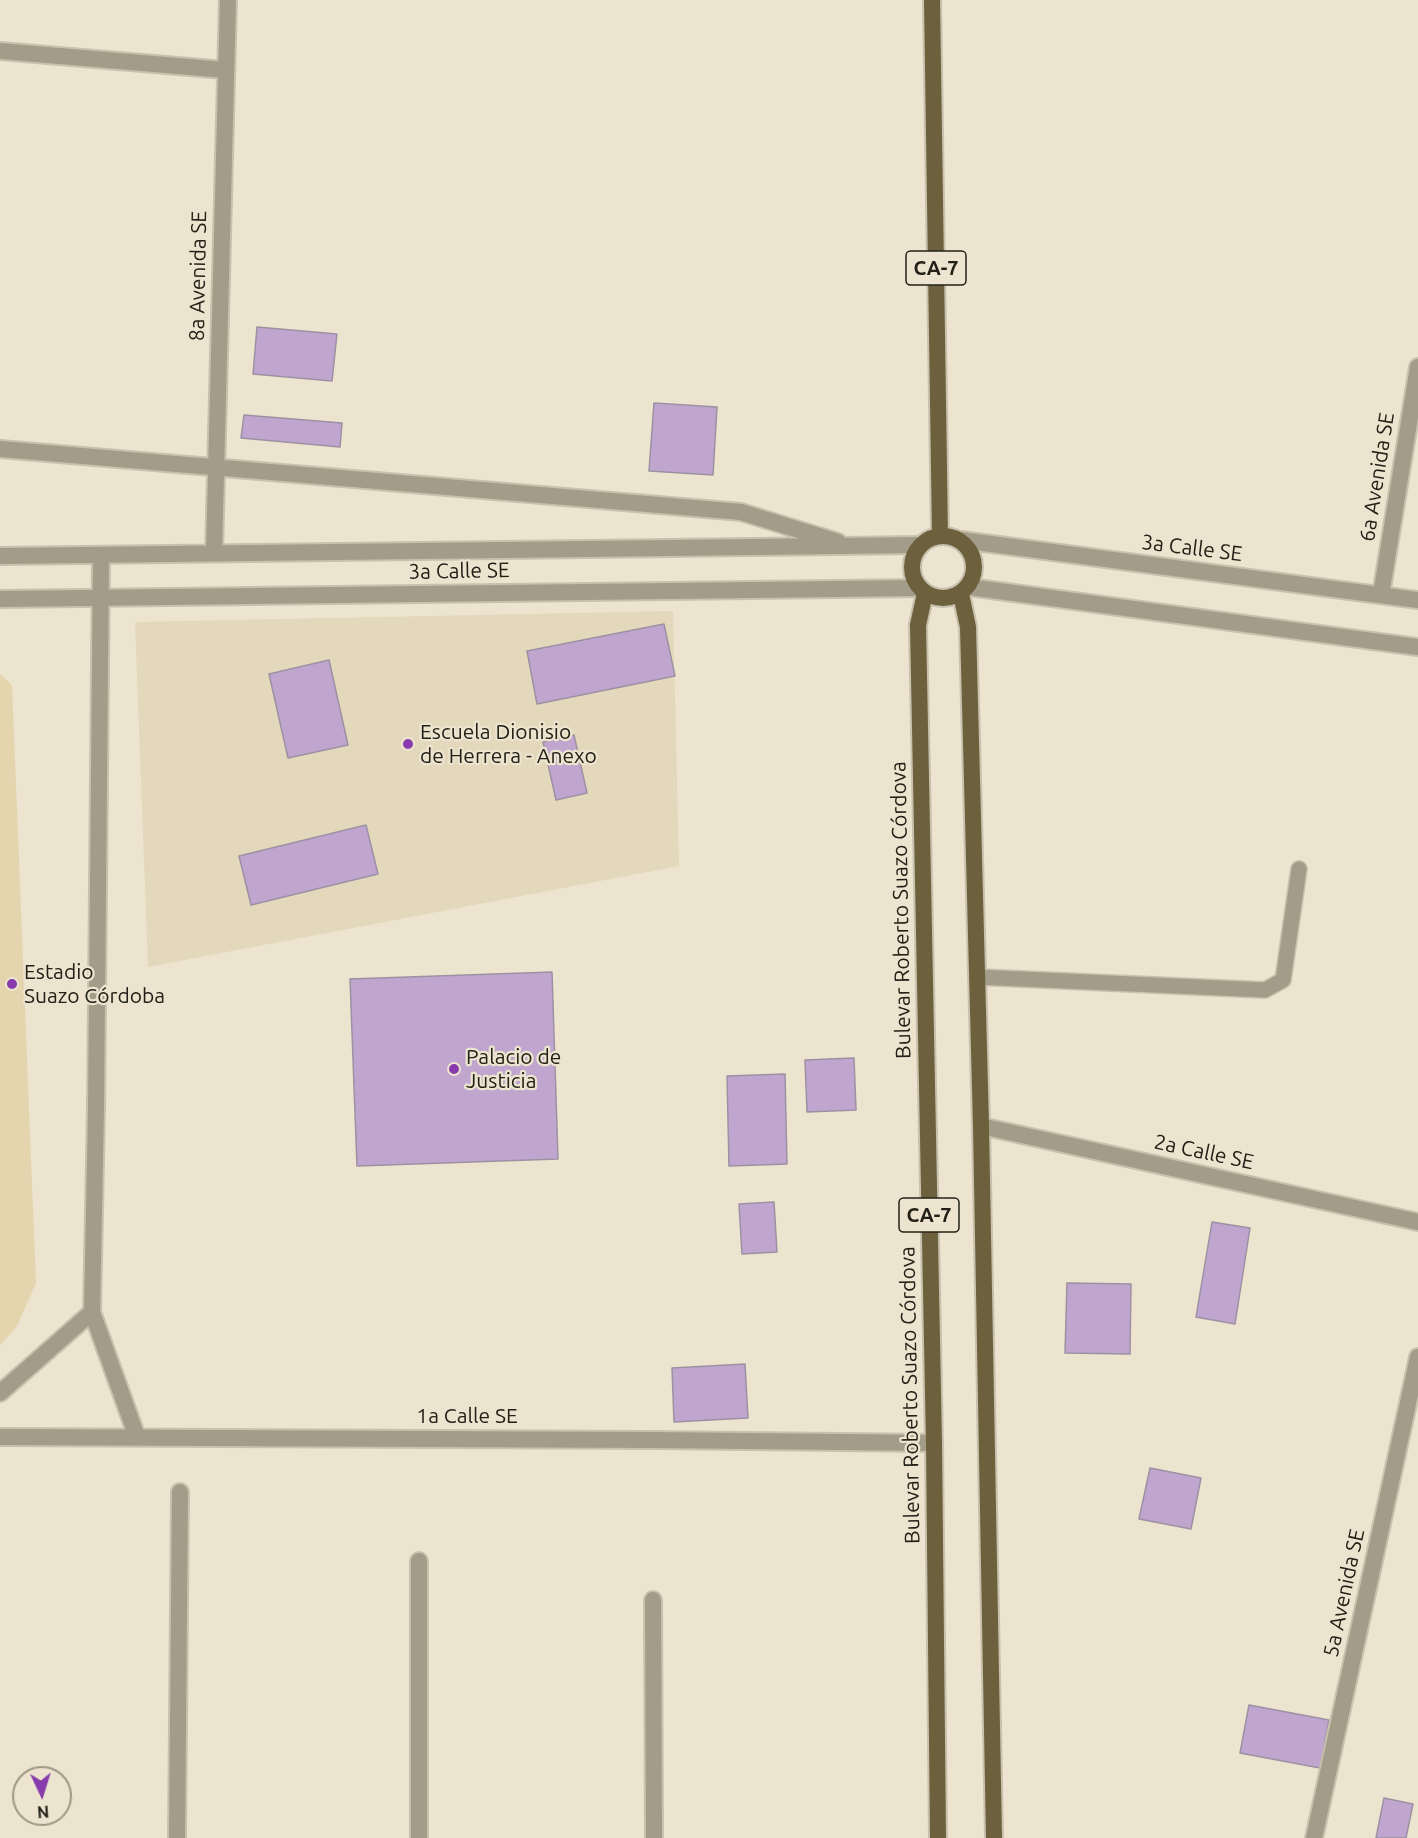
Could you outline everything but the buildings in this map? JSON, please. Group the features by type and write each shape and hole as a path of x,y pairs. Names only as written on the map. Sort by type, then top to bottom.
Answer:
{"main road":[{"name":"CA-7","path":"932,0 940,536"},
{"path":"921,545 940,536 961,540"},
{"name":"CA-7","path":"961,540 970,550 975,562 974,575 965,590 978,977 994,1838"},
{"name":"Bulevar Roberto Suazo Córdova","path":"921,545 912,561 912,571 922,590 918,625 934,1443 938,1838"},
{"path":"922,590 933,597 943,599 965,590"}],"street":[{"name":"8a Avenida SE","path":"214,553 228,0"},
{"path":"0,51 225,70"},
{"name":"6a Avenida SE","path":"1381,595 1418,367"},
{"name":"3a Calle SE","path":"0,449 741,512 853,546"},
{"name":"3a Calle SE","path":"961,540 1418,600"},
{"name":"3a Calle SE","path":"0,556 921,545"},
{"path":"101,555 92,1312 137,1437"},
{"name":"3a Calle SE","path":"0,600 922,590"},
{"path":"965,590 1418,647"},
{"name":"2a Calle SE","path":"981,1126 1418,1222"},
{"path":"0,1393 92,1312"},
{"name":"5a Avenida SE","path":"1314,1838 1418,1357"},
{"name":"1a Calle SE","path":"0,1437 934,1443"},
{"path":"177,1838 180,1492"},
{"path":"419,1561 419,1838"},
{"path":"653,1600 654,1838"}],"lane":[{"path":"978,977 1265,990 1283,980 1299,870"}],"shaded area":[{"name":"Escuela Dionisio de Herrera - Anexo","path":"673,611 679,866 148,967 135,622"},
{"name":"Estadio Suazo Córdoba","path":"0,674 12,685 36,1283 16,1328 0,1345"}],"place":[{"name":"Escuela Dionisio de Herrera - Anexo","path":"408,744"},
{"name":"Estadio Suazo Córdoba","path":"12,984"},
{"name":"Palacio de Justicia","path":"454,1069"}]}
